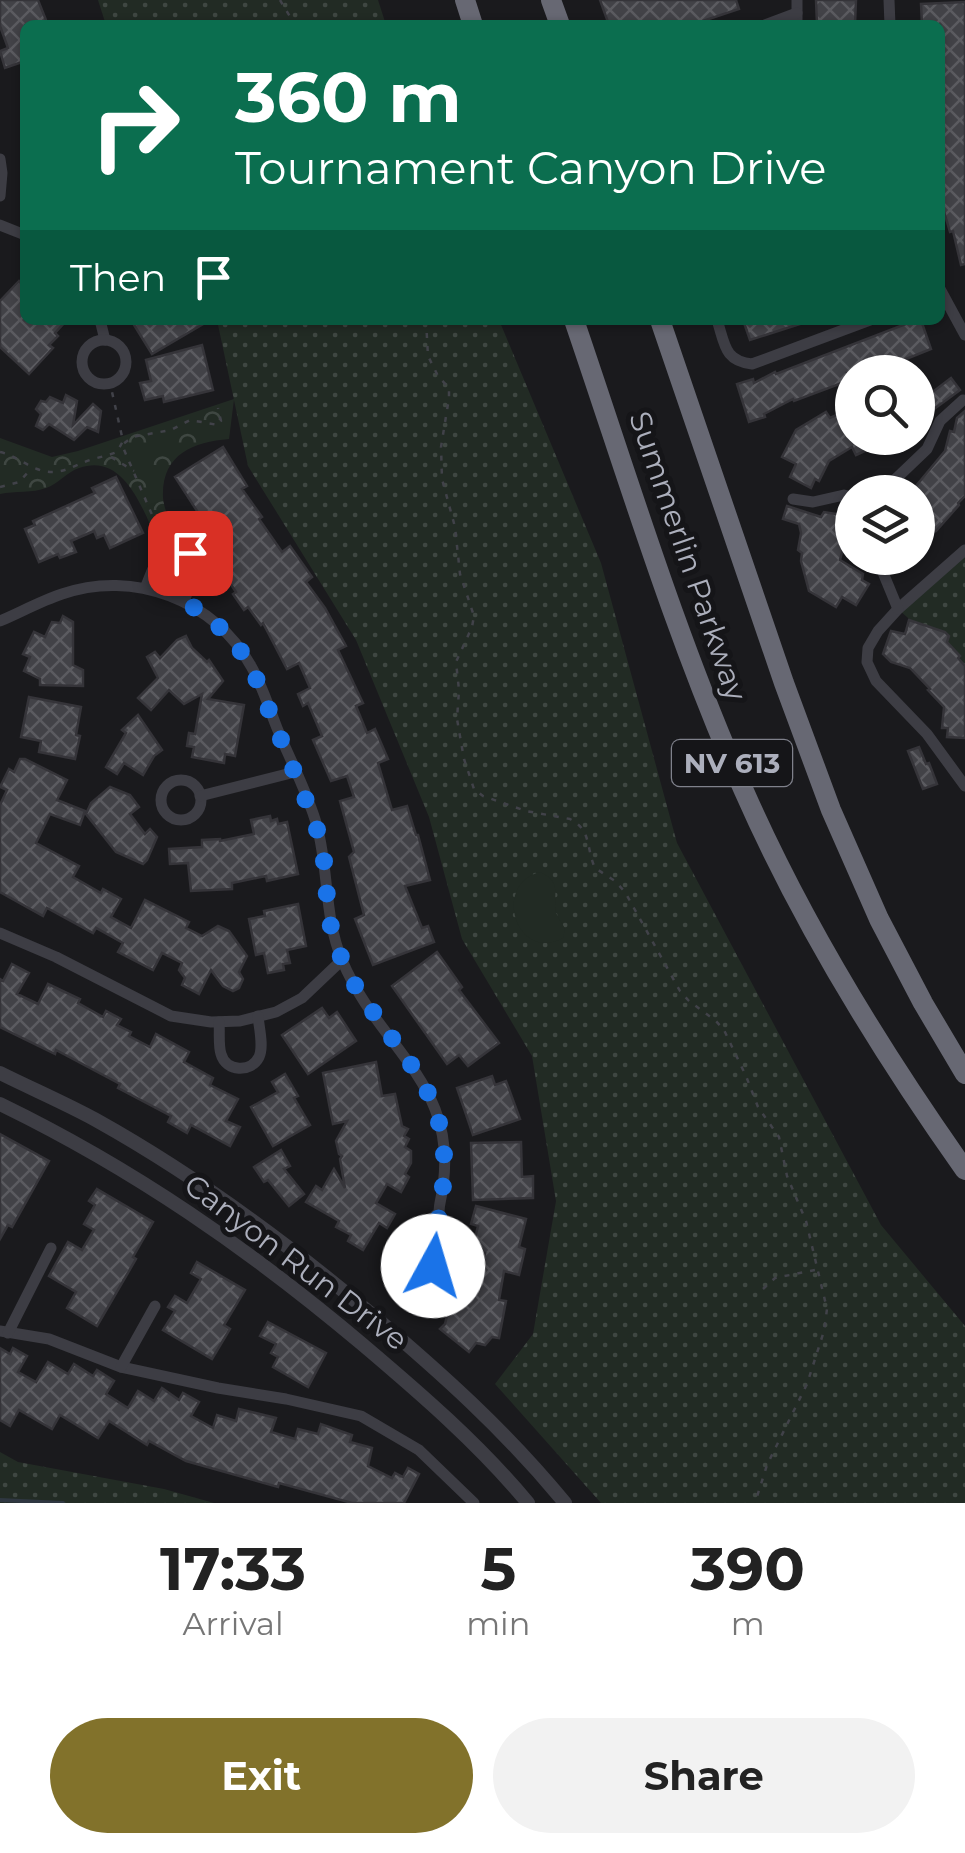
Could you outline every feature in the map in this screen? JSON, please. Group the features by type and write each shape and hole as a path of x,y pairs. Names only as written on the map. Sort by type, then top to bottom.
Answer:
{"highway":[{"name":"Summerlin Parkway","path":"576,325 691,662 745,794 792,891 862,1017 965,1170"},
{"name":"Summerlin Parkway","path":"662,325 831,810 879,919 965,1074"}],"street":[{"path":"0,159 0,196"},
{"path":"945,298 965,336"},
{"path":"101,325 105,340"},
{"path":"718,325 729,354 737,362 752,364 849,325"},
{"path":"105,340 120,347 126,363 122,375 110,383 91,380 82,365 86,349 96,341 105,340"},
{"path":"900,475 927,449 940,421 963,400"},
{"path":"792,499 813,502 835,497"},
{"path":"145,588 162,552 172,547 185,549 198,565 184,601"},
{"path":"965,550 878,630 868,648 867,662 876,681 927,734 965,786"},
{"path":"884,575 898,609"},
{"path":"0,621 65,593 110,584 145,588 184,601 233,640 251,666 316,825 324,861 329,920 342,960 358,991 420,1077 444,1138 444,1181 438,1212 440,1237 432,1268 422,1278 406,1278 396,1266 397,1250 438,1212"},
{"path":"200,796 295,772"},
{"path":"0,933 171,1016 219,1022 276,1012 302,998 342,960"},
{"path":"219,1022 222,1058 233,1067 246,1068 256,1062 260,1053 258,1016"},
{"name":"Canyon Run Drive","path":"0,1073 94,1119 182,1171 309,1262 468,1398 530,1460 565,1503"},
{"name":"Canyon Run Drive","path":"0,1104 114,1164 262,1262 452,1421 528,1503"},
{"path":"51,1248 4,1332 49,1339 121,1367 362,1416 419,1450 474,1503"},
{"path":"121,1367 155,1306"}],"path":[{"path":"426,325 428,356 448,388 442,478 455,527 460,574 474,616 456,662 456,719 474,789 526,811 576,822 584,830 595,868 615,880 625,892 680,990 716,1021 730,1042 758,1107 779,1138 786,1176 806,1220 827,1309 824,1331 807,1384 767,1465 756,1503"},
{"path":"110,383 122,445 166,549"},
{"path":"0,452 44,472 64,472 117,452 132,437 171,430 190,420 218,426 218,408"},
{"path":"107,456 135,472"},
{"path":"0,487 20,482 32,467"},
{"path":"763,1289 775,1278 816,1270"}],"green space":[{"path":"98,0 378,0 384,20 104,20"},
{"path":"218,325 501,325 601,563 677,843 881,1225 965,1326 965,1503 601,1503 495,1384 533,1334 556,1201 532,1056 462,939 429,817 356,640 248,466"},
{"path":"234,399 229,439 191,448 173,461 167,471 163,498 173,530 156,538 129,485 108,468 79,468 46,488 0,494 0,438 52,457"},
{"path":"965,554 965,669 898,609"},
{"path":"540,872 553,882 555,910 565,929 563,938 547,943 533,940 522,931 514,905 525,879"},
{"path":"0,1452 18,1462 164,1489 214,1503 0,1503"}],"building":[{"path":"0,0 38,0 46,20 20,20 20,63 5,68 0,51 8,48 0,26"},
{"path":"600,0 736,0 739,9 706,20 607,20"},
{"path":"816,0 856,0 855,20 817,20"},
{"path":"965,2 965,264 961,265 945,215 945,20 922,20 921,4"},
{"path":"19,281 20,325 62,325 49,345 53,348 29,374 0,347 0,301"},
{"path":"134,325 201,325 152,354"},
{"path":"745,325 797,325 750,340"},
{"path":"903,325 923,325 931,349 916,355 835,355 835,386 793,399 749,422 737,384 753,379 754,383"},
{"path":"202,345 213,390 164,402 163,396 145,400 140,383 151,381 146,360"},
{"path":"951,378 960,390 935,408 935,390"},
{"path":"66,395 77,401 73,425 93,404 101,411 98,432 87,427 74,440 49,424 43,430 36,426 41,414 36,409 41,401 50,397 63,403"},
{"path":"965,411 965,496 935,531 935,475 925,475 945,451 957,418"},
{"path":"826,412 830,418 835,416 835,455 839,455 829,461 811,488 790,477 796,464 782,457 796,430"},
{"path":"223,447 247,486 242,489 262,517 259,519 282,552 290,546 312,577 306,582 346,646 338,650 363,703 356,706 367,733 375,729 388,759 378,763 392,810 407,806 418,835 430,880 405,886 422,928 428,926 434,942 373,965 355,919 364,915 349,857 354,852 340,801 354,797 347,776 331,781 313,740 322,736 308,703 303,706 298,694 310,688 299,663 287,669 263,623 248,607 244,610 233,594 236,592 215,561 220,557 205,535 210,531 175,477"},
{"path":"116,477 143,533 110,548 104,535 97,538 94,531 71,541 76,552 39,562 25,529 35,525 33,521 95,493 92,488"},
{"path":"787,506 821,517 824,512 835,514 835,575 863,575 862,580 869,584 856,605 842,597 836,607 809,591 802,553 798,550 799,524 783,519"},
{"path":"63,616 73,622 73,665 83,670 83,686 40,685 40,679 24,671 30,657 23,654 34,632 45,637 52,622 60,623"},
{"path":"909,620 945,632 949,636 947,642 965,666 965,738 947,737 948,728 942,728 944,707 910,668 891,662 883,654 891,631 905,634"},
{"path":"186,636 223,681 208,699 244,705 235,756 225,754 224,763 192,757 194,747 187,746 189,733 195,734 202,694 184,704 169,690 151,710 138,698 158,678 147,657 155,652 160,658"},
{"path":"29,697 81,707 75,759 39,752 41,741 21,737"},
{"path":"138,715 162,750 143,775 124,763 117,774 106,767 126,733 122,730"},
{"path":"919,747 937,784 923,789 908,751"},
{"path":"20,759 67,780 57,800 85,811 80,825 50,814 36,843 79,866 73,877 121,899 111,917 131,928 145,900 189,922 186,928 202,936 218,926 229,931 247,956 239,972 243,979 239,988 233,991 223,986 211,970 199,994 182,985 182,963 162,953 153,970 118,952 123,943 96,928 93,933 47,908 43,916 0,892 0,805 7,790 0,787 9,769 14,772"},
{"path":"110,787 130,795 139,807 130,814 145,834 150,829 157,837 143,864 116,852 86,814 91,803"},
{"path":"270,816 278,824 287,822 298,874 232,883 232,889 191,891 188,863 170,864 169,849 202,847 202,840 220,841 254,834 251,820"},
{"path":"298,904 306,946 287,950 290,963 283,964 284,970 268,973 264,953 256,955 249,919 265,916 264,911"},
{"path":"437,952 462,987 459,990 499,1043 468,1066 459,1055 447,1064 392,986"},
{"path":"12,964 29,973 17,994 38,1004 48,984 80,999 78,1003 103,1017 106,1011 121,1019 117,1025 150,1047 156,1034 189,1052 184,1062 213,1078 210,1085 238,1099 226,1121 240,1127 230,1146 191,1125 187,1133 168,1122 171,1116 118,1088 120,1084 56,1050 55,1054 0,1027 0,979 3,981"},
{"path":"322,1008 329,1018 337,1012 356,1041 308,1074 282,1035"},
{"path":"376,1062 382,1096 395,1094 402,1126 408,1129 404,1136 409,1139 405,1147 411,1151 411,1163 401,1192 387,1184 376,1203 395,1214 387,1228 379,1223 363,1250 348,1241 351,1235 336,1227 339,1221 306,1202 316,1186 322,1190 334,1169 345,1188 342,1156 336,1141 347,1121 333,1124 323,1073"},
{"path":"285,1074 310,1125 273,1146 251,1107 278,1092 272,1082"},
{"path":"492,1076 495,1085 506,1081 520,1119 473,1135 457,1088"},
{"path":"0,1134 49,1161 12,1227 8,1225 0,1239"},
{"path":"521,1142 522,1177 533,1176 533,1198 473,1200 471,1143"},
{"path":"281,1150 290,1166 284,1169 304,1194 289,1206 254,1167"},
{"path":"97,1189 153,1222 97,1326 67,1308 76,1292 49,1276 68,1242 82,1250 94,1230 84,1224 95,1205 89,1201"},
{"path":"476,1206 526,1219 519,1247 525,1249 519,1275 504,1271 499,1300 506,1301 499,1338 492,1337 485,1345 476,1343 469,1352 440,1329 445,1324 457,1273 479,1277 485,1253 472,1250 478,1226 471,1224"},
{"path":"197,1262 245,1290 224,1325 230,1329 212,1359 163,1330 175,1311 168,1307 175,1296 187,1303 201,1279 191,1273"},
{"path":"268,1322 326,1353 308,1387 273,1367 278,1357 271,1353 276,1344 260,1336"},
{"path":"0,1348 10,1354 13,1348 27,1356 18,1372 36,1382 48,1362 68,1374 74,1364 93,1376 97,1370 114,1381 106,1394 128,1408 138,1391 154,1401 162,1388 179,1400 183,1393 199,1402 191,1416 213,1428 217,1415 236,1421 239,1409 276,1418 271,1432 295,1439 298,1429 318,1434 321,1424 352,1435 350,1442 372,1448 368,1466 392,1478 395,1473 403,1477 408,1468 419,1474 404,1503 352,1503 186,1461 149,1441 147,1445 109,1421 98,1438 60,1415 52,1429 19,1410 10,1426 0,1420"}],"waterway":[{"path":"0,1500 63,1503"}],"route":[{"path":"190,553 198,565 184,601 233,640 251,666 316,825 324,861 329,920 342,960 358,991 420,1077 432,1101 444,1138 444,1181 438,1212 440,1237 433,1266"}]}
